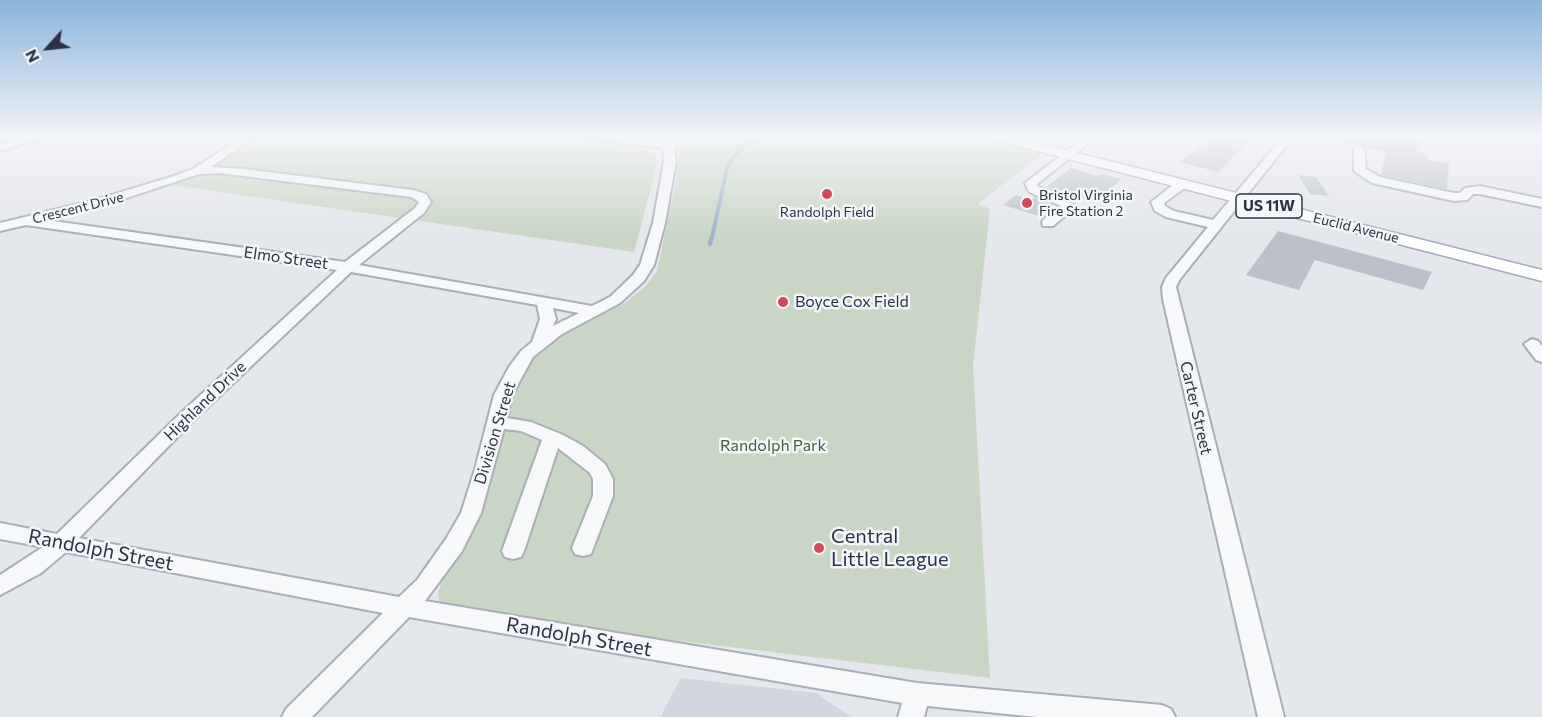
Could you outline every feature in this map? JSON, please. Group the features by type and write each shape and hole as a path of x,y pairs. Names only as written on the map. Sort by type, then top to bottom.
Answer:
{"main road":[{"name":"Euclid Avenue","path":"1132,169 1182,184 1241,195 1542,267"},
{"name":"Euclid Avenue","path":"1141,169 1542,276"}],"street":[{"name":"Division Street","path":"295,717 425,586 454,545 471,513 485,469 503,395 515,371 540,342 629,289 647,265 666,189 667,169"},
{"path":"1048,223 1068,205 1060,199 1037,192 1031,186 1051,169"},
{"name":"Carter Street","path":"1261,169 1173,278 1169,287 1271,717"},
{"path":"1360,169 1376,180 1454,197 1463,197 1473,190 1542,203"},
{"name":"Highland Drive","path":"0,586 33,567 61,542 188,416 348,267 424,206 425,202 422,197 413,194 243,172 197,171"},
{"name":"Crescent Drive","path":"0,227 130,194 197,171"},
{"path":"1182,184 1157,202 1159,208 1216,225"},
{"name":"Elmo Street","path":"27,221 348,267 595,311"},
{"path":"540,342 548,319 544,302"},
{"path":"496,422 532,429 552,437 576,451 598,469 603,479 603,496 583,548"},
{"path":"513,550 552,437"},
{"name":"Randolph Street","path":"0,531 914,705 1162,717"}],"shaded area":[{"path":"681,678 816,693 851,717 660,717"}],"green space":[{"path":"201,169 656,169 634,252 172,185"},
{"name":"Randolph Park","path":"677,169 1022,169 978,204 990,209 973,366 990,678 654,638 439,602 438,594 443,577 475,526 488,495 511,395 518,379 535,355 558,337 625,303 646,286 657,271"}],"building":[{"path":"1069,169 1122,179 1095,201 1046,187"},
{"path":"1382,169 1449,169 1447,189 1381,175"},
{"path":"1298,175 1316,177 1329,196 1310,194"},
{"name":"Bristol Virginia Fire Station 2","path":"1016,195 1031,200 1034,197 1053,205 1039,216 1003,205"},
{"path":"1278,231 1432,272 1423,290 1315,260 1299,290 1246,275"}],"waterway":[{"path":"712,237 727,169"},
{"path":"710,244 712,236"}],"place":[{"name":"Randolph Field","path":"827,194"},
{"name":"Bristol Virginia Fire Station 2","path":"1027,203"},
{"name":"Boyce Cox Field","path":"783,302"},
{"name":"Central Little League","path":"819,548"}]}
